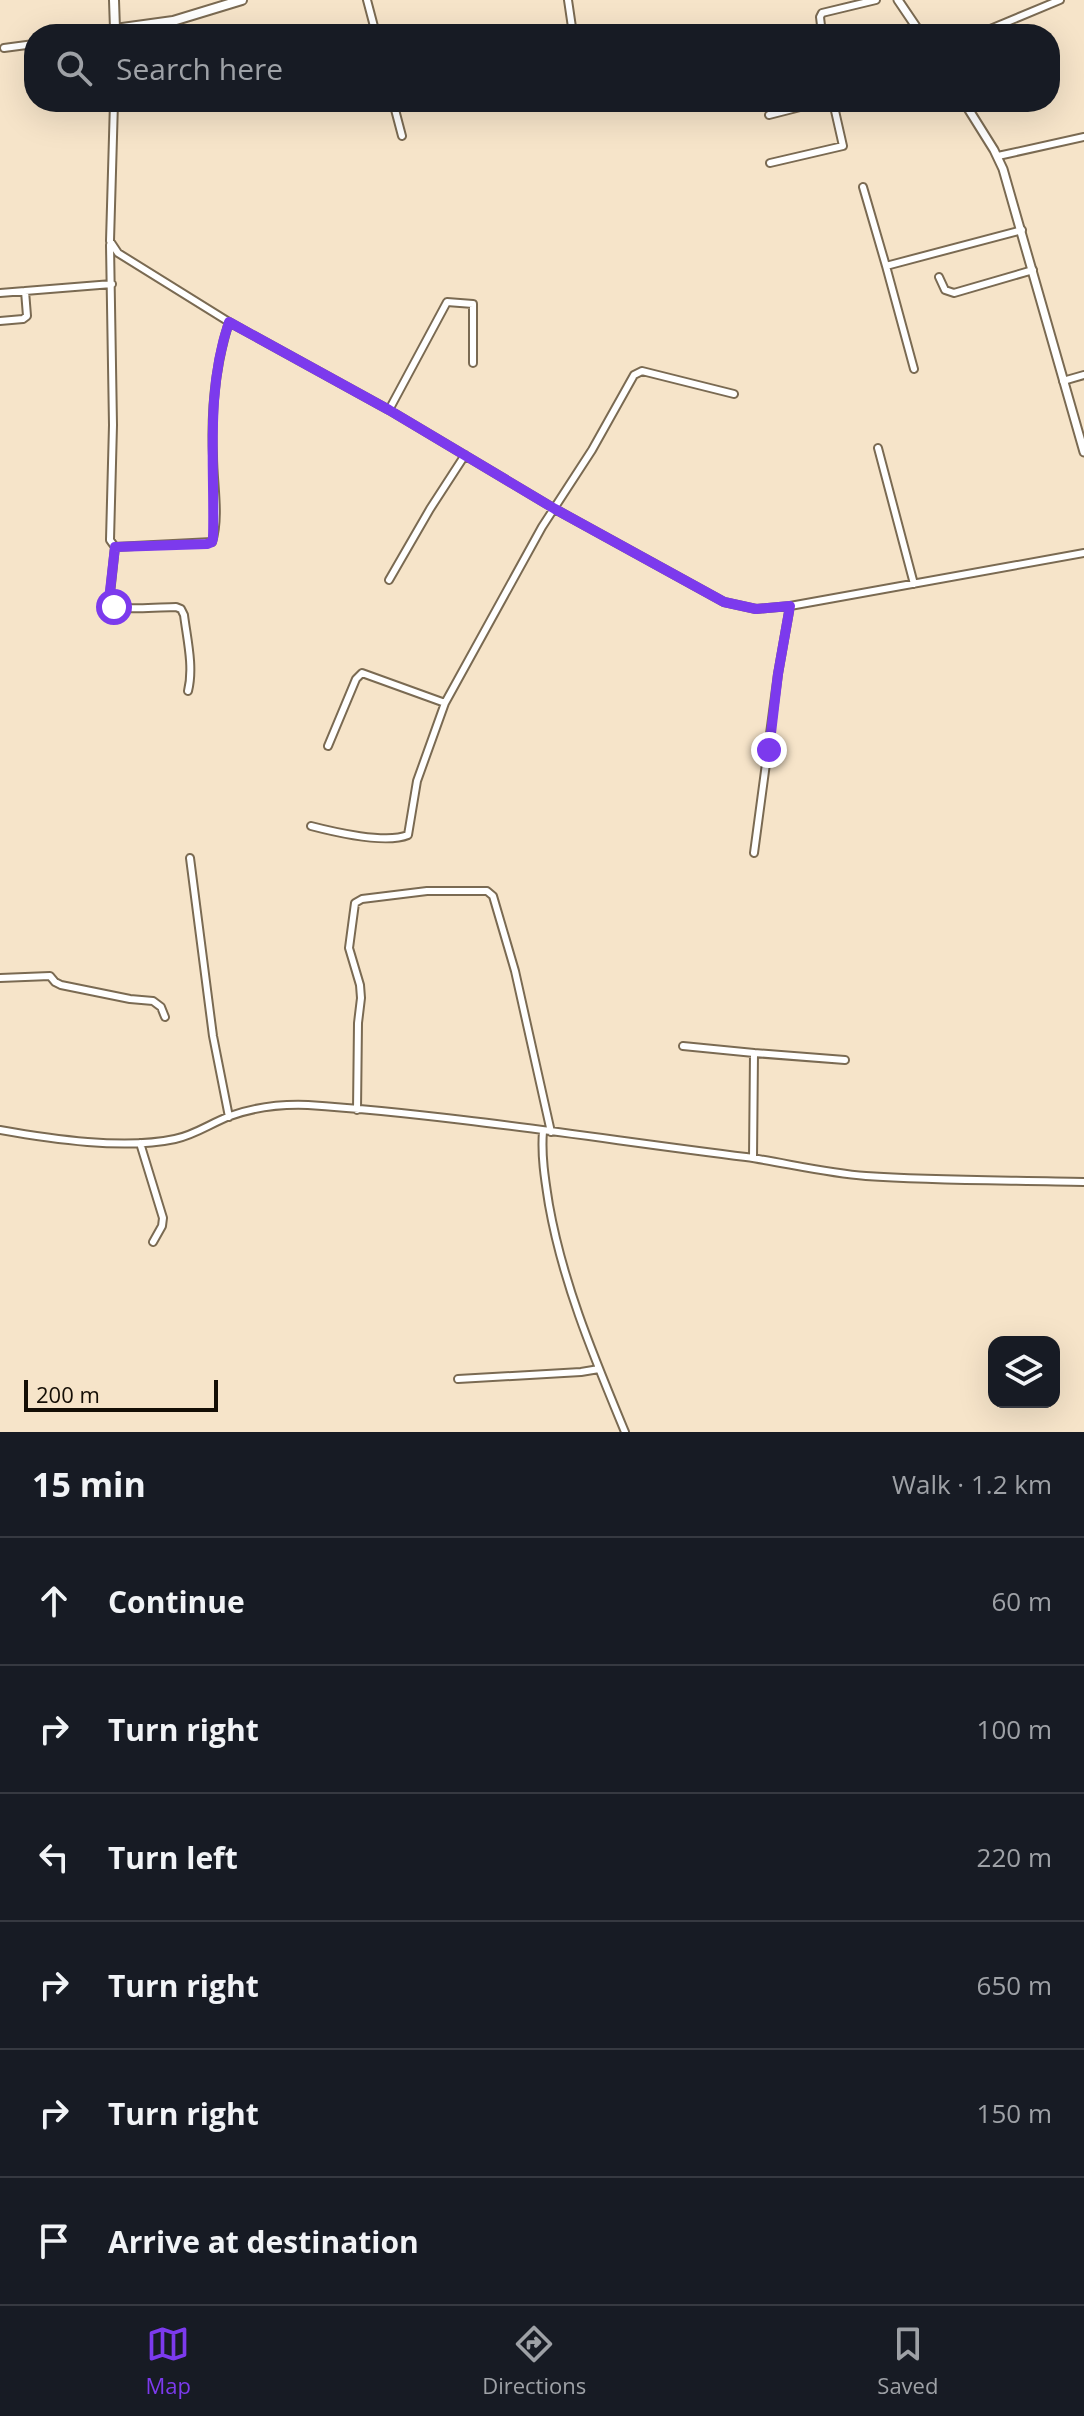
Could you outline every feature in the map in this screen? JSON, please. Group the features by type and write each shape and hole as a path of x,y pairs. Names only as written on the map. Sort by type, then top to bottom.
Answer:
{"main road":[{"path":"114,0 114,24"},
{"path":"158,24 242,0"}],"street":[{"path":"367,0 373,24"},
{"path":"568,0 572,24"},
{"path":"821,24 822,13 876,0"},
{"path":"898,0 914,24"},
{"path":"1002,24 1060,0"},
{"path":"4,48 24,45"},
{"path":"114,112 110,241 113,425 110,540 115,547 110,604 123,607 176,607 183,611 190,672 188,691"},
{"path":"396,112 402,136"},
{"path":"769,115 781,112"},
{"path":"770,163 843,146 835,112"},
{"path":"970,112 998,156 1022,230 1084,452"},
{"path":"998,156 1084,137"},
{"path":"863,187 914,369"},
{"path":"886,266 1022,230"},
{"path":"110,241 118,253 229,322 724,602 756,609 790,606 1084,553"},
{"path":"939,277 945,290 954,293 1033,270"},
{"path":"0,293 112,284"},
{"path":"0,321 27,316 25,291"},
{"path":"389,410 447,302 473,304 473,363"},
{"path":"115,547 212,542 215,496 213,402 218,362 229,322"},
{"path":"311,826 381,838 408,835 417,781 445,703 542,527 637,372 734,394"},
{"path":"1063,381 1084,375"},
{"path":"878,448 914,584"},
{"path":"389,580 465,455"},
{"path":"754,853 790,606"},
{"path":"328,746 356,679 362,673 445,703"},
{"path":"190,858 213,1036 229,1117"},
{"path":"357,1110 360,985 349,948 355,903 362,899 427,891 487,891 493,896 515,971 547,1132 542,1157 559,1255 578,1315 625,1432"},
{"path":"0,978 50,976 61,985 153,1001 161,1007 165,1017"},
{"path":"683,1046 845,1060"},
{"path":"753,1158 754,1053"},
{"path":"0,1130 35,1136 140,1143 175,1139 229,1117 270,1106 295,1105 547,1132 753,1158 864,1176 1084,1182"},
{"path":"140,1143 163,1218 153,1242"},
{"path":"458,1379 599,1369"}],"route":[{"path":"114,607 109,600 115,547 212,542 215,496 213,402 218,362 229,322 724,602 756,609 790,606 769,750"}]}
